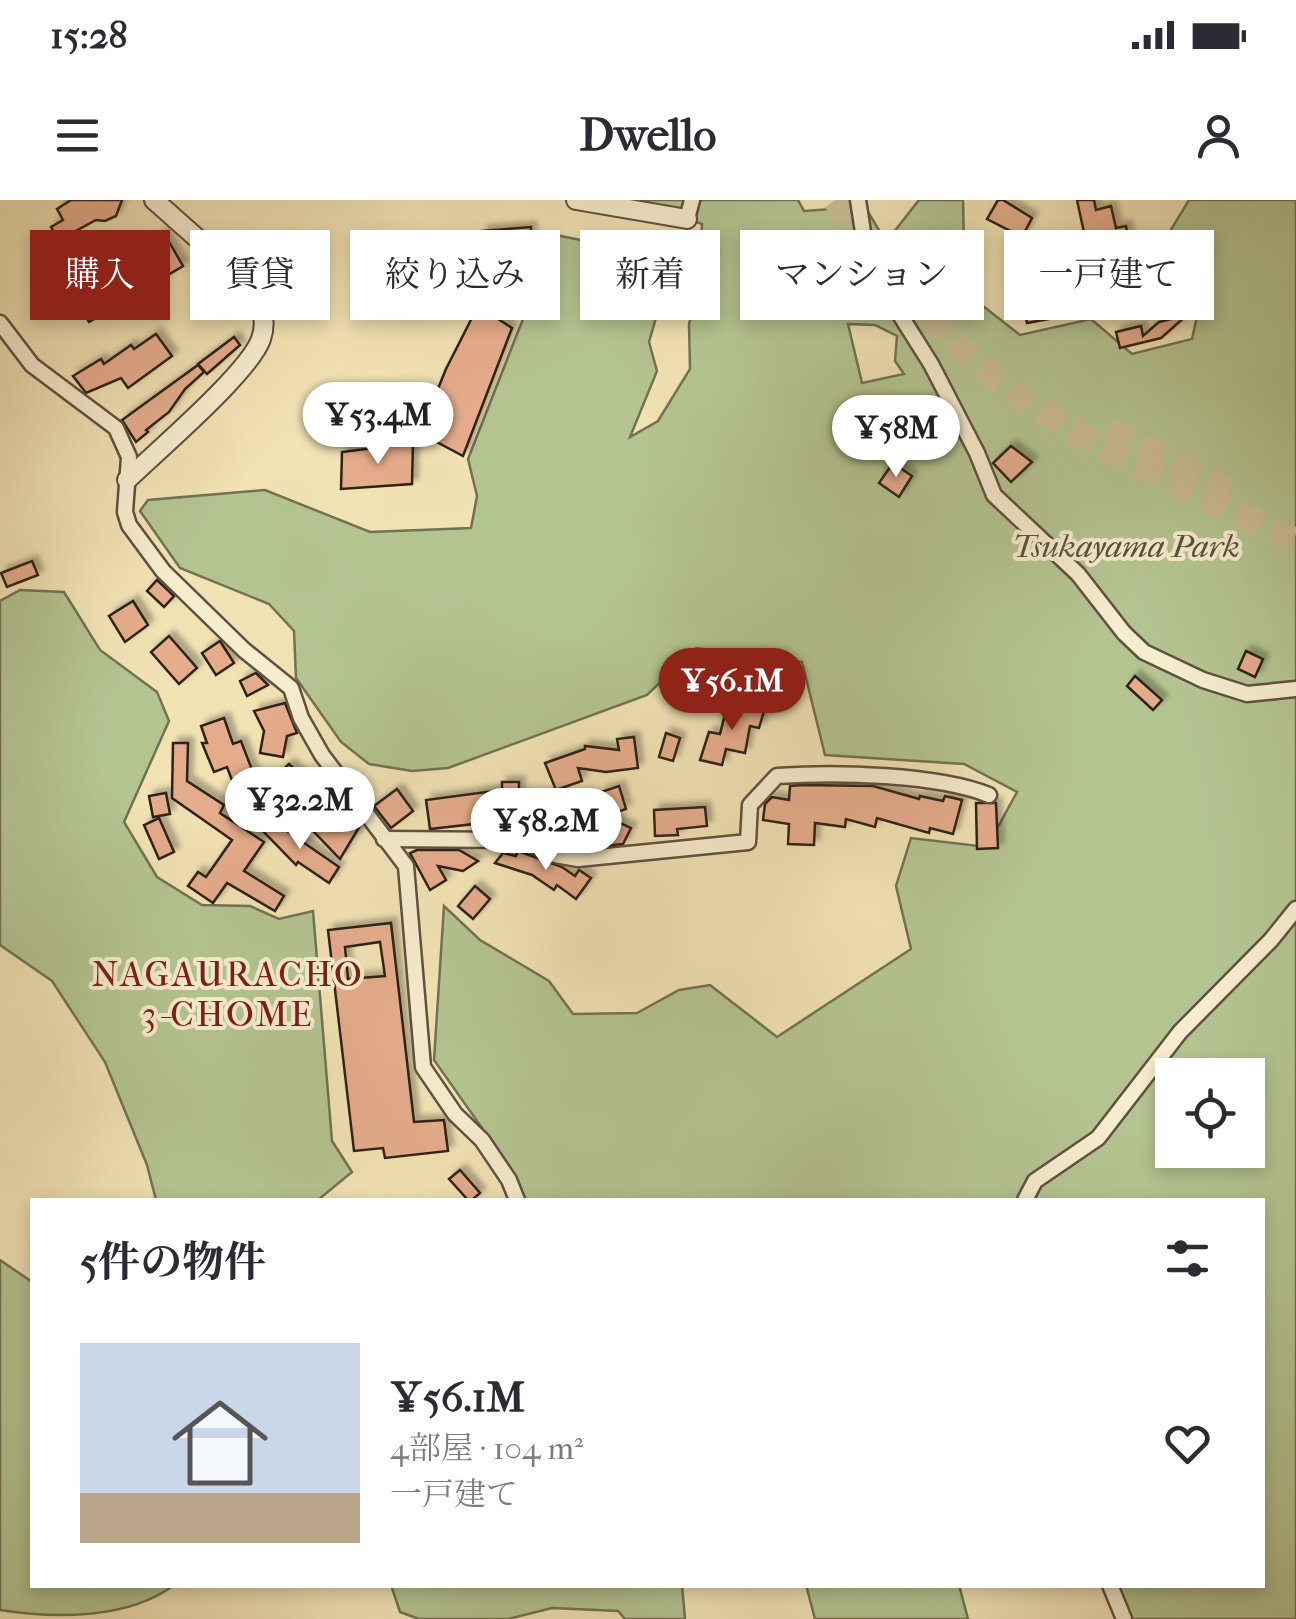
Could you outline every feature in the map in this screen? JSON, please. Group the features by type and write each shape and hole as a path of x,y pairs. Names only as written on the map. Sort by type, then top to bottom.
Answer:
{"street":[{"path":"127,480 248,362 263,332 260,304 252,287 154,200"},
{"path":"576,200 687,220 692,200"},
{"path":"858,200 868,264 931,364 977,453 994,496 1078,574 1124,634 1144,652 1204,680 1247,694 1296,689"},
{"path":"0,323 32,365 116,428 129,457 125,512 129,524 163,571 244,650 292,688 301,718 322,754 406,866 422,1068 455,1114 482,1140 516,1198"},
{"path":"383,839 522,840 555,856 578,859 748,842 750,806 777,776 804,774 962,784 989,795"},
{"path":"1026,1198 1036,1182 1098,1138 1180,1032 1272,940 1296,908"},
{"path":"1111,1588 1124,1619"}],"green space":[{"name":"Tsukayama Park","path":"637,200 798,200 804,211 832,209 842,200 861,200 879,230 740,230 740,320 984,320 984,307 1020,335 1092,320 1132,354 1192,339 1196,320 1214,320 1214,230 1171,230 1189,200 1296,200 1296,1619 1118,1619 1118,1588 1265,1588 1265,1198 524,1198 513,1172 434,1060 444,906 480,940 549,981 573,1014 637,1013 679,990 710,985 777,1037 911,949 896,886 911,838 987,847 1017,792 964,764 825,755 802,662 696,648 647,695 448,768 412,771 369,764 341,742 296,678 294,631 269,604 180,568 140,511 148,500 265,490 370,532 471,528 477,496 468,459 523,320 560,320 560,236 580,240 580,320 655,320 649,342 657,371 630,437 658,421 690,369 690,320 720,320 720,230 702,230 702,224","holes":["848,324 875,325 897,336 895,361 904,374 862,383"]},
{"path":"919,200 963,200 964,230 895,230"},
{"path":"20,590 64,592 100,650 157,692 169,721 124,822 157,877 202,905 250,906 279,919 313,911 332,1141 352,1172 320,1198 155,1198 147,1165 105,1062 52,981 0,945 0,601"},
{"path":"0,1260 30,1281 30,1588 169,1588 136,1605 91,1614 44,1615 0,1610"},
{"path":"392,1588 682,1588 685,1619 625,1619 618,1611 552,1608 508,1619 419,1619 400,1612"},
{"path":"807,1588 960,1588 968,1619 815,1619"}],"building":[{"path":"71,200 122,200 116,216 96,220 78,230 53,230 51,227 63,220 57,209"},
{"path":"998,200 1032,218 1026,230 1008,230 987,219"},
{"path":"1077,200 1094,200 1096,210 1111,206 1116,228 1126,226 1127,230 1083,230"},
{"path":"170,243 183,266 170,274"},
{"path":"471,320 500,320 512,328 463,456 420,433"},
{"path":"1181,320 1161,338 1120,348 1116,332 1141,326 1143,336 1159,322"},
{"path":"156,334 172,356 128,388 121,378 86,393 73,376 101,359 104,364 131,345 134,349"},
{"path":"234,337 240,345 207,374 198,364"},
{"path":"198,365 204,372 136,442 122,420"},
{"path":"413,443 412,484 341,489 342,452"},
{"path":"1011,446 1032,462 1011,482 993,463"},
{"path":"893,463 912,476 899,497 879,483"},
{"path":"32,561 38,575 7,587 1,573"},
{"path":"157,580 174,596 164,607 147,591"},
{"path":"133,601 148,625 125,642 109,616"},
{"path":"169,636 197,668 179,684 151,652"},
{"path":"220,641 234,663 216,675 202,653"},
{"path":"1246,651 1263,659 1255,677 1238,669"},
{"path":"256,673 268,685 247,696 240,681"},
{"path":"1135,676 1162,700 1153,710 1127,686"},
{"path":"728,702 764,711 759,728 750,726 745,753 726,749 722,765 700,760 709,732 720,734"},
{"path":"285,703 297,733 287,736 283,757 260,753 264,731 254,711"},
{"path":"224,718 233,744 241,741 254,775 233,783 227,767 214,772 202,743 207,743 201,726"},
{"path":"666,733 680,738 673,761 659,757"},
{"path":"634,737 638,768 606,772 578,768 582,781 556,790 545,763 585,746 619,750 617,739"},
{"path":"173,743 188,743 187,781 224,805 220,813 264,842 244,871 284,896 275,911 227,883 213,903 188,886 198,872 206,877 232,840 172,798"},
{"path":"289,764 313,788 319,781 335,792 331,799 352,812 361,824 340,859 268,784"},
{"path":"502,782 519,782 519,799 560,802 558,794 631,828 623,844 606,846 563,828 482,829 483,823 430,829 426,800 502,790"},
{"path":"619,786 626,809 609,815 601,792"},
{"path":"790,786 873,786 919,799 920,796 943,801 945,796 962,800 953,834 930,828 929,833 877,818 875,827 846,819 845,827 815,823 814,845 788,844 789,824 763,820 765,804 772,797 789,800"},
{"path":"397,789 413,811 391,828 374,806"},
{"path":"166,793 170,814 153,817 149,796"},
{"path":"976,803 996,803 998,848 977,849"},
{"path":"705,807 707,826 677,829 678,835 655,836 654,810"},
{"path":"159,818 174,852 159,859 144,825"},
{"path":"268,818 339,867 329,883 298,862 296,865 262,830"},
{"path":"459,850 478,861 463,871 438,866 446,880 430,890 410,853"},
{"path":"518,851 562,867 575,876 579,870 591,878 576,899 557,885 554,890 532,875 495,863 503,853 516,856"},
{"path":"475,886 490,899 473,919 458,906"},
{"path":"391,923 414,1122 444,1120 448,1151 385,1158 383,1148 354,1151 328,930","holes":["380,942 385,976 348,979 345,947"]},
{"path":"460,1170 480,1193 466,1198 449,1179"}],"tunnel":[{"path":"835,200 921,308 960,348 1017,393 1054,419 1133,463 1296,541"},
{"path":"1109,429 1229,490"}],"district":[{"name":"NAGAURACHO 3-CHOME","path":"228,994"}]}
